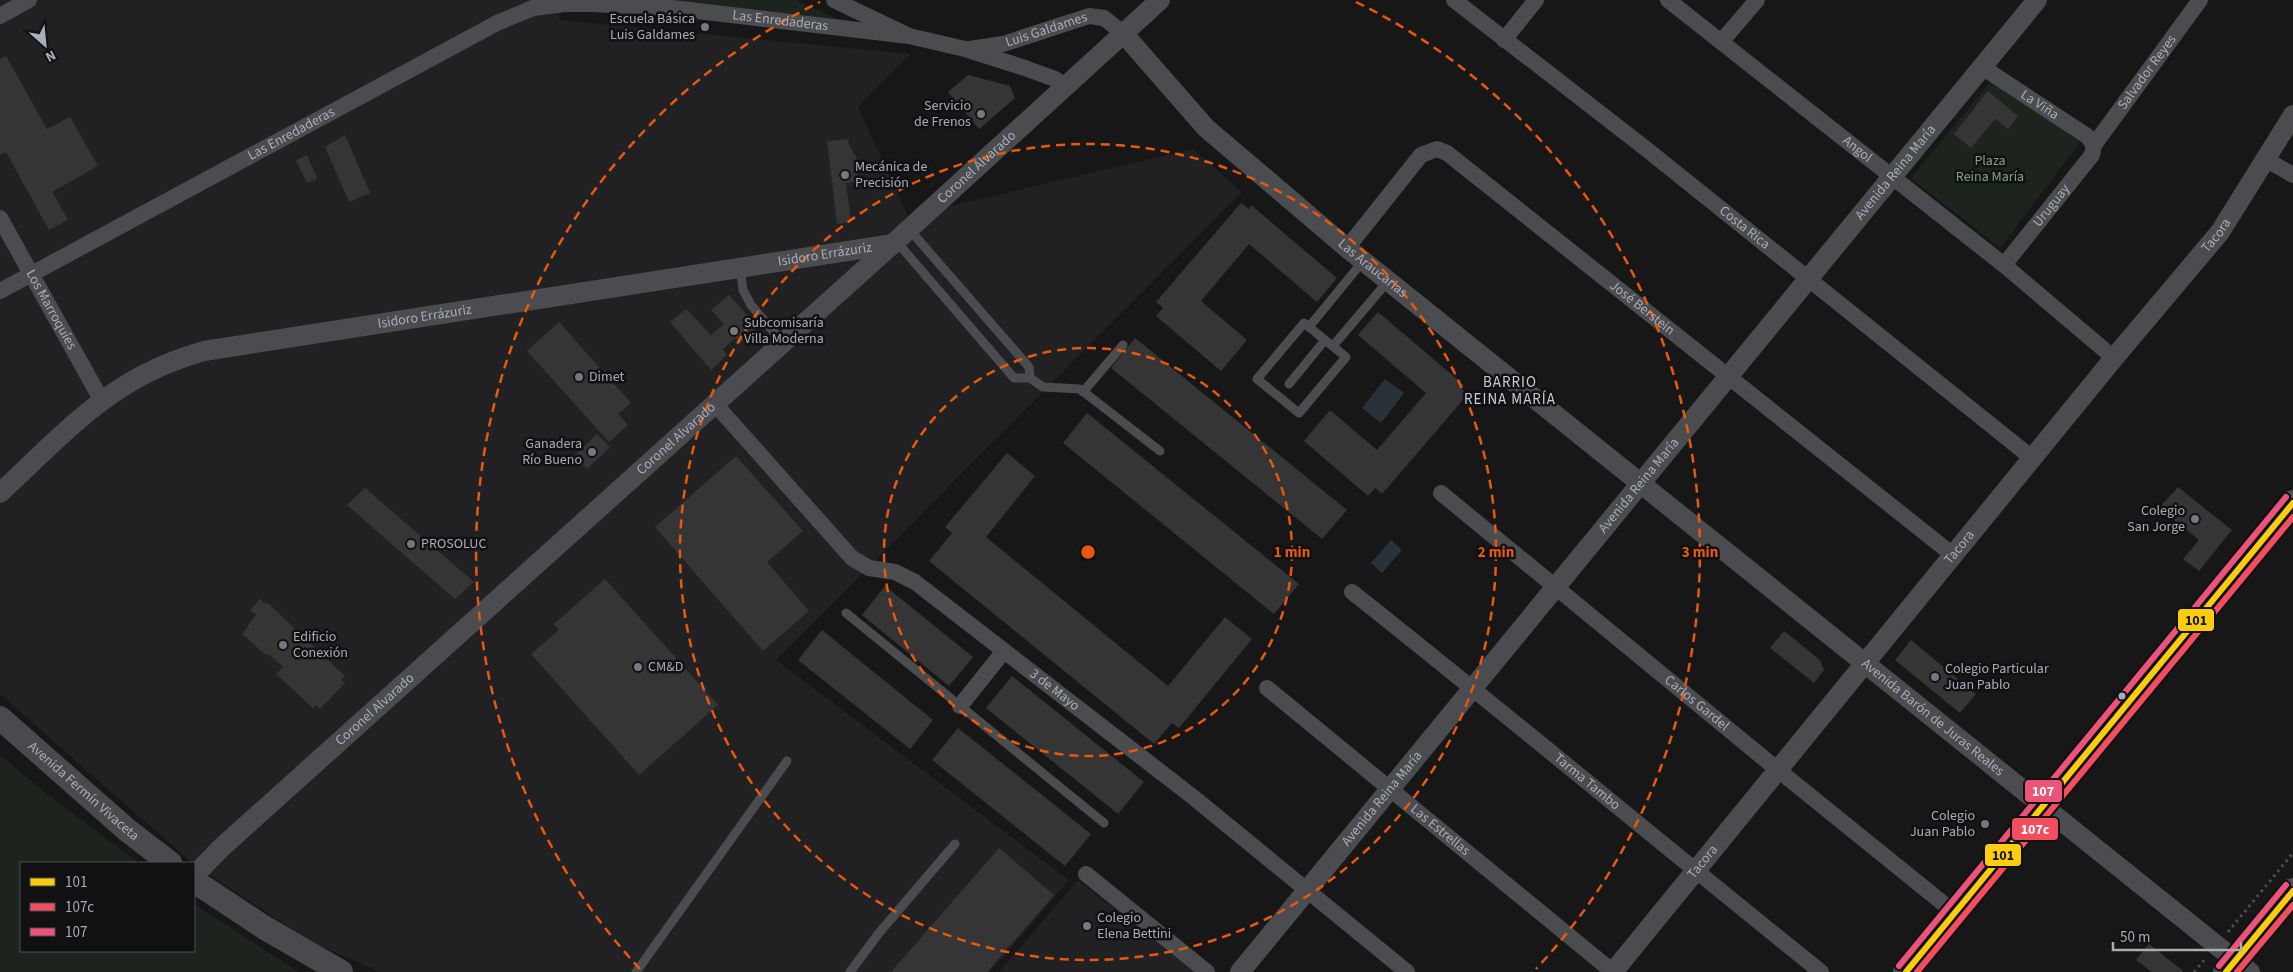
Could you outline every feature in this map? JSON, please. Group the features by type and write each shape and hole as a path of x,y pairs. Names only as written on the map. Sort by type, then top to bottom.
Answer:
{"main road":[{"path":"1906,972 2293,503"},
{"name":"Avenida Fermín Vivaceta","path":"0,718 128,830 169,862"},
{"path":"195,882 265,928 341,972"},
{"path":"2232,962 2293,891"}],"street":[{"path":"0,16 29,0"},
{"name":"Luis Galdames","path":"834,0 908,36 965,50 1044,74 1064,86"},
{"name":"Coronel Alvarado","path":"195,875 221,848 844,288 1160,0"},
{"name":"Costa Rica","path":"1454,0 1645,148 1807,280 2032,458"},
{"path":"1504,40 1536,0"},
{"name":"Angol","path":"1668,0 2004,265 2114,358"},
{"path":"1721,42 1757,0"},
{"name":"Avenida Reina María","path":"1240,972 2037,0"},
{"name":"Salvador Reyes","path":"2094,145 2200,0"},
{"name":"Las Enredaderas","path":"0,291 512,15 549,5 592,2 672,8 908,36"},
{"name":"Luis Galdames","path":"965,50 1004,44 1089,16 1104,18 1123,33"},
{"name":"Las Araucarias","path":"1123,33 1206,128 1347,248 1641,483"},
{"name":"La Viña","path":"1982,66 2087,136 2094,145"},
{"name":"Tacora","path":"1613,972 2114,358 2220,232 2267,160 2293,115"},
{"name":"Uruguay","path":"2004,265 2092,155 2094,145"},
{"name":"José Berstein","path":"1347,248 1422,155 1431,150 1442,150 1729,375 1953,555"},
{"path":"2267,160 2293,175"},
{"name":"Los Marroquíes","path":"0,218 102,401"},
{"name":"Isidoro Errázuriz","path":"0,492 102,401 145,373 178,359 213,349 822,256 899,238"},
{"path":"822,256 830,257 840,264 845,276 844,288"},
{"name":"3 de Mayo","path":"715,404 852,558 869,568 895,572 915,582 1193,797 1406,972"},
{"name":"Avenida Barón de Juras Reales","path":"1641,483 2042,806 2232,962"},
{"name":"Carlos Gardel","path":"1441,493 1955,913"},
{"name":"Tarma Tambo","path":"1352,592 1473,688 1821,972"},
{"path":"960,706 1004,651"},
{"name":"Las Estrellas","path":"1267,688 1613,972"},
{"path":"1086,874 1207,972"}],"lane":[{"path":"899,238 1014,378 1030,378 1043,387 1080,389 1160,452"},
{"path":"899,238 1028,367 1030,378"},
{"path":"1309,327 1363,261"},
{"path":"740,268 743,290 751,305 783,343"},
{"path":"1289,384 1388,281"},
{"path":"1304,323 1309,327 1346,357 1299,413 1257,379 1304,323"},
{"path":"1084,392 1123,345"},
{"path":"846,613 1104,823"},
{"path":"636,972 787,761"},
{"path":"850,972 879,933 955,844"}],"path":[{"path":"2194,972 2232,962 2293,853"}],"shaded area":[{"path":"0,0 561,0 559,20 911,54 858,107 908,216 1193,149 1242,192 776,660 1069,880 990,972 381,972 311,942 195,865 195,862 191,862 0,694"},
{"path":"1385,379 1404,393 1381,423 1362,408"},
{"path":"1391,540 1402,550 1382,573 1371,563"},
{"name":"Colegio Elena Bettini","path":"1078,880 1194,972 999,972"}],"green space":[{"path":"573,0 796,0 842,21"},
{"name":"Plaza Reina María","path":"1992,80 2080,142 2000,248 1911,178"},
{"path":"0,755 47,794 138,862 20,862 20,952 195,952 195,905 299,972 0,972"}],"building":[{"path":"6,56 47,129 70,117 98,166 52,192 68,220 49,230 6,152 0,155 0,59"},
{"name":"Servicio de Frenos","path":"968,75 1010,86 1015,98 979,129 948,92"},
{"path":"1988,91 2018,116 2008,129 1995,119 1971,148 1954,134"},
{"path":"345,135 370,193 349,202 325,147"},
{"name":"Mecánica de Precisión","path":"848,139 849,145 862,167 854,182 846,183 851,222 837,224 827,141"},
{"path":"307,155 317,178 307,183 296,160"},
{"path":"1241,203 1249,209 1251,205 1337,278 1317,302 1249,244 1201,301 1247,340 1221,371 1156,316 1163,308 1156,302"},
{"name":"Subcomisaría Villa Moderna","path":"729,295 758,327 740,344 735,338 723,349 727,355 711,370 670,322 686,309 711,335 724,324 711,310"},
{"path":"1378,312 1464,385 1461,388 1468,394 1382,494 1375,488 1368,496 1304,441 1330,410 1377,450 1426,393 1358,335"},
{"name":"Dimet","path":"559,322 631,403 618,414 628,425 609,442 527,351"},
{"path":"1135,338 1347,510 1322,539 1111,368"},
{"path":"1087,413 1299,584 1274,614 1063,443"},
{"name":"Ganadera Río Bueno","path":"597,434 610,447 587,469 574,456"},
{"path":"1007,453 1035,476 986,537 1168,686 1225,617 1252,639 1179,728 1172,723 1154,744 929,561 952,533 945,527"},
{"path":"736,456 803,531 767,562 809,611 763,651 655,527"},
{"name":"Colegio San Jorge","path":"2178,487 2232,530 2199,571 2183,559 2199,540 2159,508"},
{"name":"PROSOLUC","path":"365,488 474,582 455,599 347,505"},
{"name":"CM&D","path":"605,579 718,705 639,775 531,654 559,630 554,624"},
{"path":"885,586 973,657 949,686 862,615"},
{"name":"Edificio Conexión","path":"260,599 266,604 268,603 345,676 341,680 345,683 320,709 316,705 313,708 276,674 283,667 242,634 256,615 250,610"},
{"path":"822,630 933,720 910,749 798,660"},
{"path":"1784,631 1820,660 1824,670 1814,683 1770,648"},
{"name":"Colegio Particular Juan Pablo","path":"1911,640 1976,694 1960,713 1895,660"},
{"path":"1012,676 1144,782 1118,814 986,708"},
{"path":"958,728 1091,834 1065,866 932,760"},
{"path":"999,848 1054,895 987,972 891,972"},
{"path":"2149,944 2183,972 2152,972 2136,960"}],"transit line":[{"name":"107","path":"1899,966 2286,497"},
{"name":"101","path":"1906,972 2293,503"},
{"name":"107c","path":"1917,972 2293,517"},
{"name":"107","path":"2219,966 2286,885"},
{"name":"101","path":"2226,972 2293,891"},
{"name":"107c","path":"2237,972 2293,905"}],"place":[{"name":"Escuela Básica Luis Galdames","path":"705,27"},
{"name":"Servicio de Frenos","path":"981,114"},
{"name":"Mecánica de Precisión","path":"845,175"},
{"name":"Subcomisaría Villa Moderna","path":"734,331"},
{"name":"Dimet","path":"579,377"},
{"name":"Ganadera Río Bueno","path":"592,452"},
{"name":"Colegio San Jorge","path":"2195,519"},
{"name":"PROSOLUC","path":"411,544"},
{"name":"Edificio Conexión","path":"283,645"},
{"name":"CM&D","path":"638,667"},
{"name":"Colegio Particular Juan Pablo","path":"1935,677"},
{"name":"Colegio Juan Pablo","path":"1985,824"},
{"name":"Colegio Elena Bettini","path":"1087,926"}],"district":[{"name":"BARRIO REINA MARÍA","path":"1510,390"}]}
